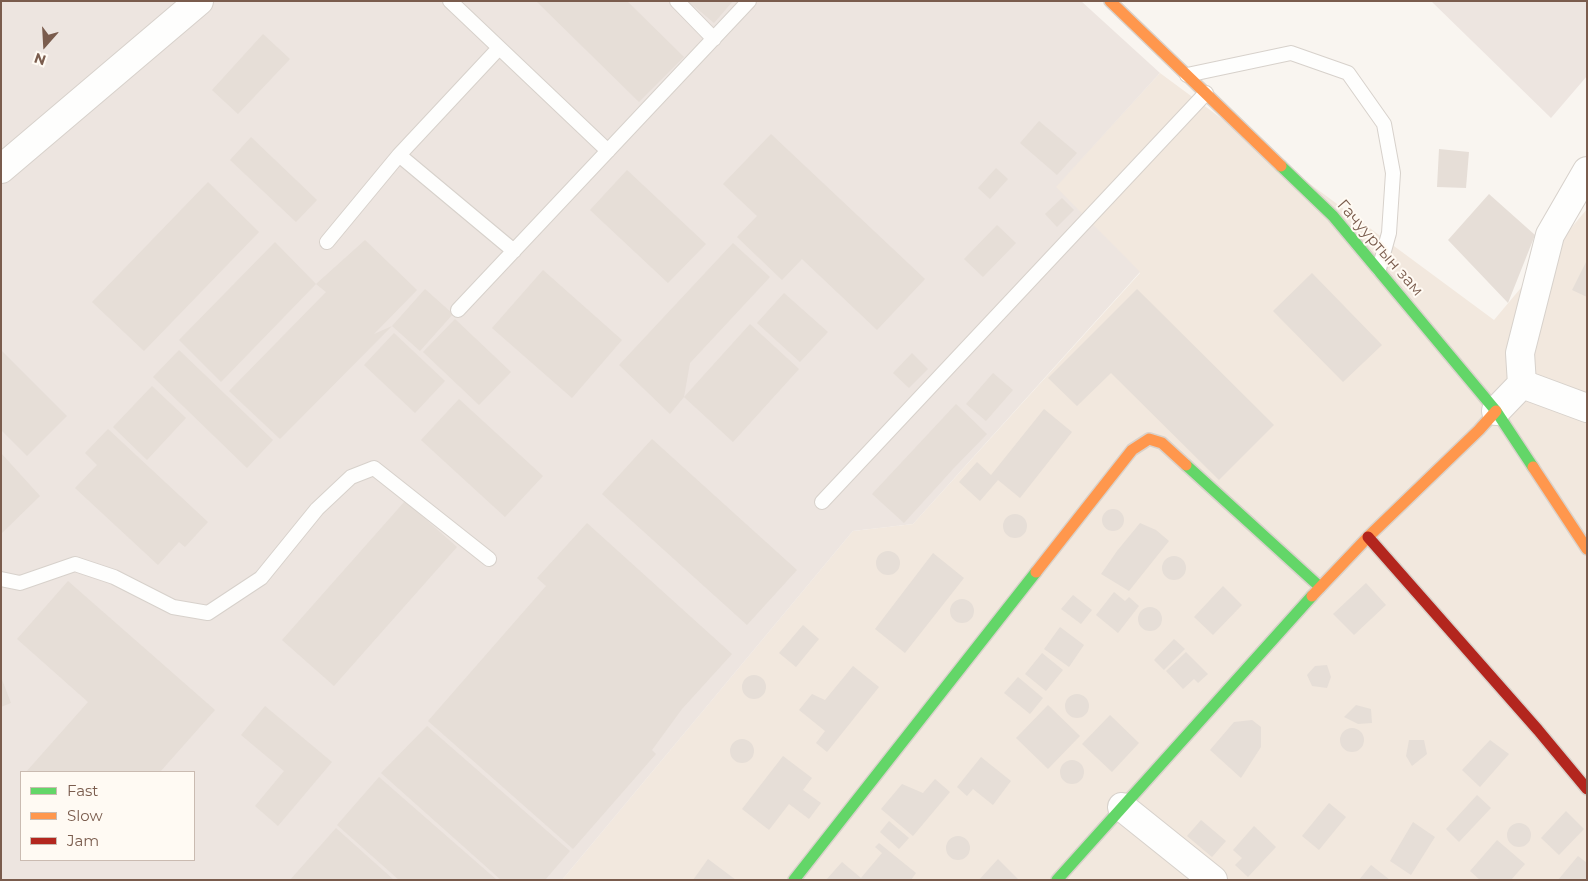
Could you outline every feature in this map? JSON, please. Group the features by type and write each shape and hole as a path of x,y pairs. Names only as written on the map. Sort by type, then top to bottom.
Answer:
{"main road":[{"name":"Гачууртын зам","path":"1110,1 1333,216 1496,411 1587,549"},
{"path":"1057,880 1320,587 1496,411"},
{"path":"794,880 1132,450 1149,439 1162,444 1320,587"},
{"path":"1368,537 1538,730 1587,789"}],"street":[{"path":"1,169 199,1"},
{"path":"1496,411 1522,384 1520,352 1550,235 1587,171"},
{"path":"1522,384 1587,408"},
{"path":"1122,807 1212,880"}],"lane":[{"path":"450,1 608,151"},
{"path":"676,1 714,39"},
{"path":"458,310 749,1"},
{"path":"327,242 399,155 499,48"},
{"path":"1187,75 1291,53 1348,72 1384,124 1393,174 1389,233 1379,269"},
{"path":"822,502 1206,93"},
{"path":"399,155 514,251"},
{"path":"1,579 20,583 74,564 114,577 173,607 208,613 262,578 317,509 351,478 374,468 489,559"}],"shaded area":[{"path":"1,1 1081,1 1160,73 1056,187 1140,272 913,524 853,531 562,880 1,880"},
{"path":"1431,1 1587,1 1587,76 1551,118"},
{"path":"1160,73 1494,320 1587,209 1587,880 562,880 853,531 913,524 1140,273 1055,187"}],"building":[{"path":"536,1 627,1 684,57 639,102"},
{"path":"688,1 733,1 714,23"},
{"path":"263,34 290,59 238,114 212,90"},
{"path":"1039,121 1077,153 1057,175 1020,143"},
{"path":"771,134 925,279 877,330 802,259 782,280 737,237 757,216 723,184"},
{"path":"251,137 317,200 296,222 230,160"},
{"path":"1439,149 1469,152 1466,188 1437,187"},
{"path":"996,168 1008,179 990,199 978,188"},
{"path":"627,170 706,244 668,283 590,210"},
{"path":"208,182 259,232 144,351 92,302"},
{"path":"1489,194 1535,235 1508,303 1448,240"},
{"path":"1062,198 1074,210 1057,227 1045,214"},
{"path":"997,225 1016,243 983,277 964,259"},
{"path":"365,240 417,290 374,334 392,326 280,439 229,391 326,292 316,284"},
{"path":"275,242 316,284 221,382 179,340"},
{"path":"733,243 770,277 690,363 684,397 670,414 619,365"},
{"path":"1587,260 1587,297 1572,290"},
{"path":"543,270 622,340 572,398 492,328"},
{"path":"1312,273 1382,345 1343,382 1273,311"},
{"path":"425,289 453,314 420,351 392,326"},
{"path":"1137,289 1274,425 1219,480 1111,373 1077,406 1048,378"},
{"path":"784,293 828,332 800,362 757,323"},
{"path":"455,319 511,372 479,405 423,352"},
{"path":"750,324 799,369 733,442 684,397"},
{"path":"394,333 445,381 415,413 364,365"},
{"path":"1,350 67,416 27,456 1,430"},
{"path":"179,350 273,440 247,468 153,377"},
{"path":"912,353 928,369 909,388 893,373"},
{"path":"993,373 1013,390 986,421 966,404"},
{"path":"152,386 186,418 147,460 113,427"},
{"path":"459,399 543,476 505,517 421,440"},
{"path":"956,404 987,434 904,523 872,494"},
{"path":"1044,409 1072,432 1020,498 998,480 980,501 959,482 977,462 991,475"},
{"path":"108,429 208,522 185,547 179,542 158,565 75,488 97,465 85,453"},
{"path":"652,439 797,570 747,625 602,494"},
{"path":"1,453 40,496 1,534"},
{"path":"405,501 457,547 334,686 282,640"},
{"path":"1113,509 1121,512 1124,520 1121,528 1113,531 1105,528 1102,520 1105,512"},
{"path":"1015,514 1023,518 1027,526 1023,534 1015,538 1007,534 1003,526 1007,518"},
{"path":"587,523 732,654 682,709 652,750 656,754 573,849 428,721 546,586 537,578"},
{"path":"1140,523 1156,530 1169,541 1129,591 1101,574"},
{"path":"888,551 896,555 900,563 896,571 888,575 880,571 876,563 880,555"},
{"path":"933,553 964,578 905,653 875,629"},
{"path":"1174,556 1182,560 1186,568 1182,576 1174,580 1166,576 1162,568 1166,560"},
{"path":"68,581 215,710 161,771 27,771 88,702 17,639"},
{"path":"1366,583 1386,605 1354,635 1333,614"},
{"path":"1223,586 1242,605 1213,635 1194,617"},
{"path":"1114,592 1125,601 1129,597 1139,606 1118,633 1096,615"},
{"path":"1073,595 1092,610 1081,624 1061,609"},
{"path":"962,599 970,603 974,611 970,619 962,623 954,619 950,611 954,603"},
{"path":"1150,607 1158,611 1162,619 1158,627 1150,631 1142,627 1138,619 1142,611"},
{"path":"803,625 819,639 796,667 779,653"},
{"path":"1060,627 1084,645 1069,667 1044,649"},
{"path":"1174,639 1185,649 1164,670 1154,660"},
{"path":"1186,652 1208,674 1198,683 1194,679 1183,689 1166,671"},
{"path":"1042,653 1063,670 1046,691 1025,674"},
{"path":"1327,665 1331,677 1327,688 1312,686 1307,675 1315,666"},
{"path":"853,666 879,687 827,752 816,743 825,731 799,710 812,694 825,700"},
{"path":"754,675 762,679 766,687 762,695 754,699 746,695 742,687 746,679"},
{"path":"1,677 11,703 1,707"},
{"path":"1018,677 1043,698 1030,714 1004,693"},
{"path":"1077,694 1085,698 1089,706 1085,714 1077,718 1069,714 1065,706 1069,698"},
{"path":"1048,705 1080,736 1048,769 1016,738"},
{"path":"1356,705 1371,709 1372,723 1358,724 1344,717"},
{"path":"265,706 332,762 278,826 255,806 284,771 241,735"},
{"path":"1110,715 1139,743 1112,772 1082,744"},
{"path":"1252,720 1261,727 1261,747 1241,778 1210,750 1234,722"},
{"path":"427,726 570,851 545,880 501,880 381,773"},
{"path":"1352,728 1360,732 1364,740 1360,748 1352,752 1344,748 1340,740 1344,732"},
{"path":"742,739 750,743 754,751 750,759 742,763 734,759 730,751 734,743"},
{"path":"1409,740 1424,740 1427,754 1412,766 1406,756"},
{"path":"1490,740 1509,754 1480,787 1462,770"},
{"path":"783,756 812,778 803,790 821,803 809,819 789,804 769,830 742,809"},
{"path":"981,757 1011,781 993,805 973,789 967,796 957,787"},
{"path":"1072,760 1080,764 1084,772 1080,780 1072,784 1064,780 1060,772 1064,764"},
{"path":"379,777 497,880 399,880 337,825"},
{"path":"935,779 950,792 913,836 881,809 902,784 923,793"},
{"path":"1477,795 1491,808 1459,842 1446,829"},
{"path":"1329,803 1346,817 1319,850 1302,836"},
{"path":"1566,811 1584,829 1559,855 1541,838"},
{"path":"1201,820 1226,841 1212,857 1187,836"},
{"path":"889,821 909,838 899,849 880,832"},
{"path":"1413,822 1435,837 1411,875 1390,861"},
{"path":"1519,823 1527,827 1531,835 1527,843 1519,847 1511,843 1507,835 1511,827"},
{"path":"1254,826 1276,847 1248,877 1235,865 1242,858 1233,850"},
{"path":"336,828 394,880 290,880"},
{"path":"958,836 966,840 970,848 966,856 958,860 950,856 946,848 950,840"},
{"path":"1497,840 1525,864 1511,880 1480,880 1470,871"},
{"path":"879,843 916,873 911,880 826,880 842,862 861,878 882,853 875,847"},
{"path":"1578,856 1587,863 1587,880 1558,880"},
{"path":"708,859 736,880 693,880"},
{"path":"998,859 1019,880 979,880"},
{"path":"1371,865 1390,880 1359,880"}],"traffic: fast":[{"path":"1281,166 1333,216 1496,411 1533,467"},
{"path":"1186,465 1320,587"},
{"path":"794,880 1036,572"},
{"path":"1057,880 1312,596"}],"traffic: slow":[{"path":"1110,1 1281,166"},
{"path":"1312,596 1368,537 1479,430 1496,411"},
{"path":"1036,572 1132,450 1149,439 1162,443 1186,465"},
{"path":"1533,467 1587,549"}],"traffic: jam":[{"path":"1368,537 1538,730 1587,789"}]}
